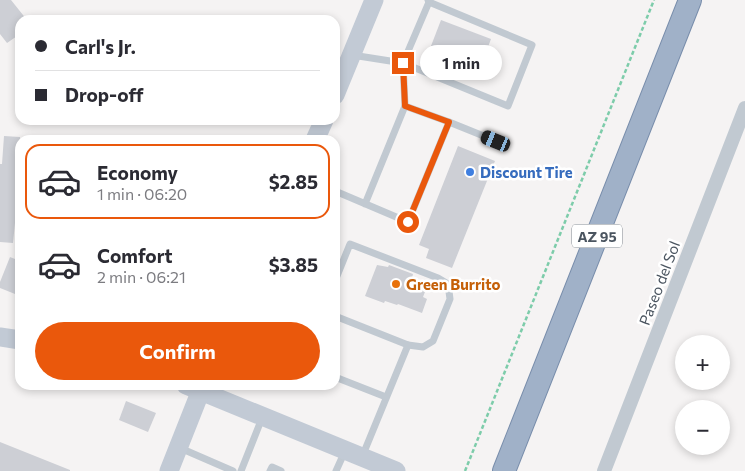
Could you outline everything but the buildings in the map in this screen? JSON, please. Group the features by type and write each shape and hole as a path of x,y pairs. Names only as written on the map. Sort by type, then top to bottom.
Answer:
{"highway":[{"name":"AZ 95","path":"504,471 690,0"}],"main road":[{"path":"340,83 374,0"},
{"path":"0,337 15,339"},
{"path":"169,471 195,390"},
{"path":"203,390 396,471"}],"street":[{"name":"Paseo del Sol","path":"604,471 745,108"}],"lane":[{"path":"352,55 403,63 508,106 532,45 428,1 403,63 405,106 365,204"},
{"path":"405,106 496,141"},
{"path":"340,193 408,222 449,122"},
{"path":"340,269 350,244 438,278 448,284 450,299 433,341 423,347 408,345 340,318"},
{"path":"336,471 353,453 386,398 408,345"},
{"path":"340,379 386,398"},
{"path":"241,471 262,415"},
{"path":"178,447 233,471"},
{"path":"270,471 272,467 281,471"}],"path":[{"path":"465,471 654,0"}],"place":[{"name":"Discount Tire","path":"470,172"},
{"name":"Green Burrito","path":"396,284"}],"route":[{"path":"403,63 405,106 449,122 408,222"}]}
